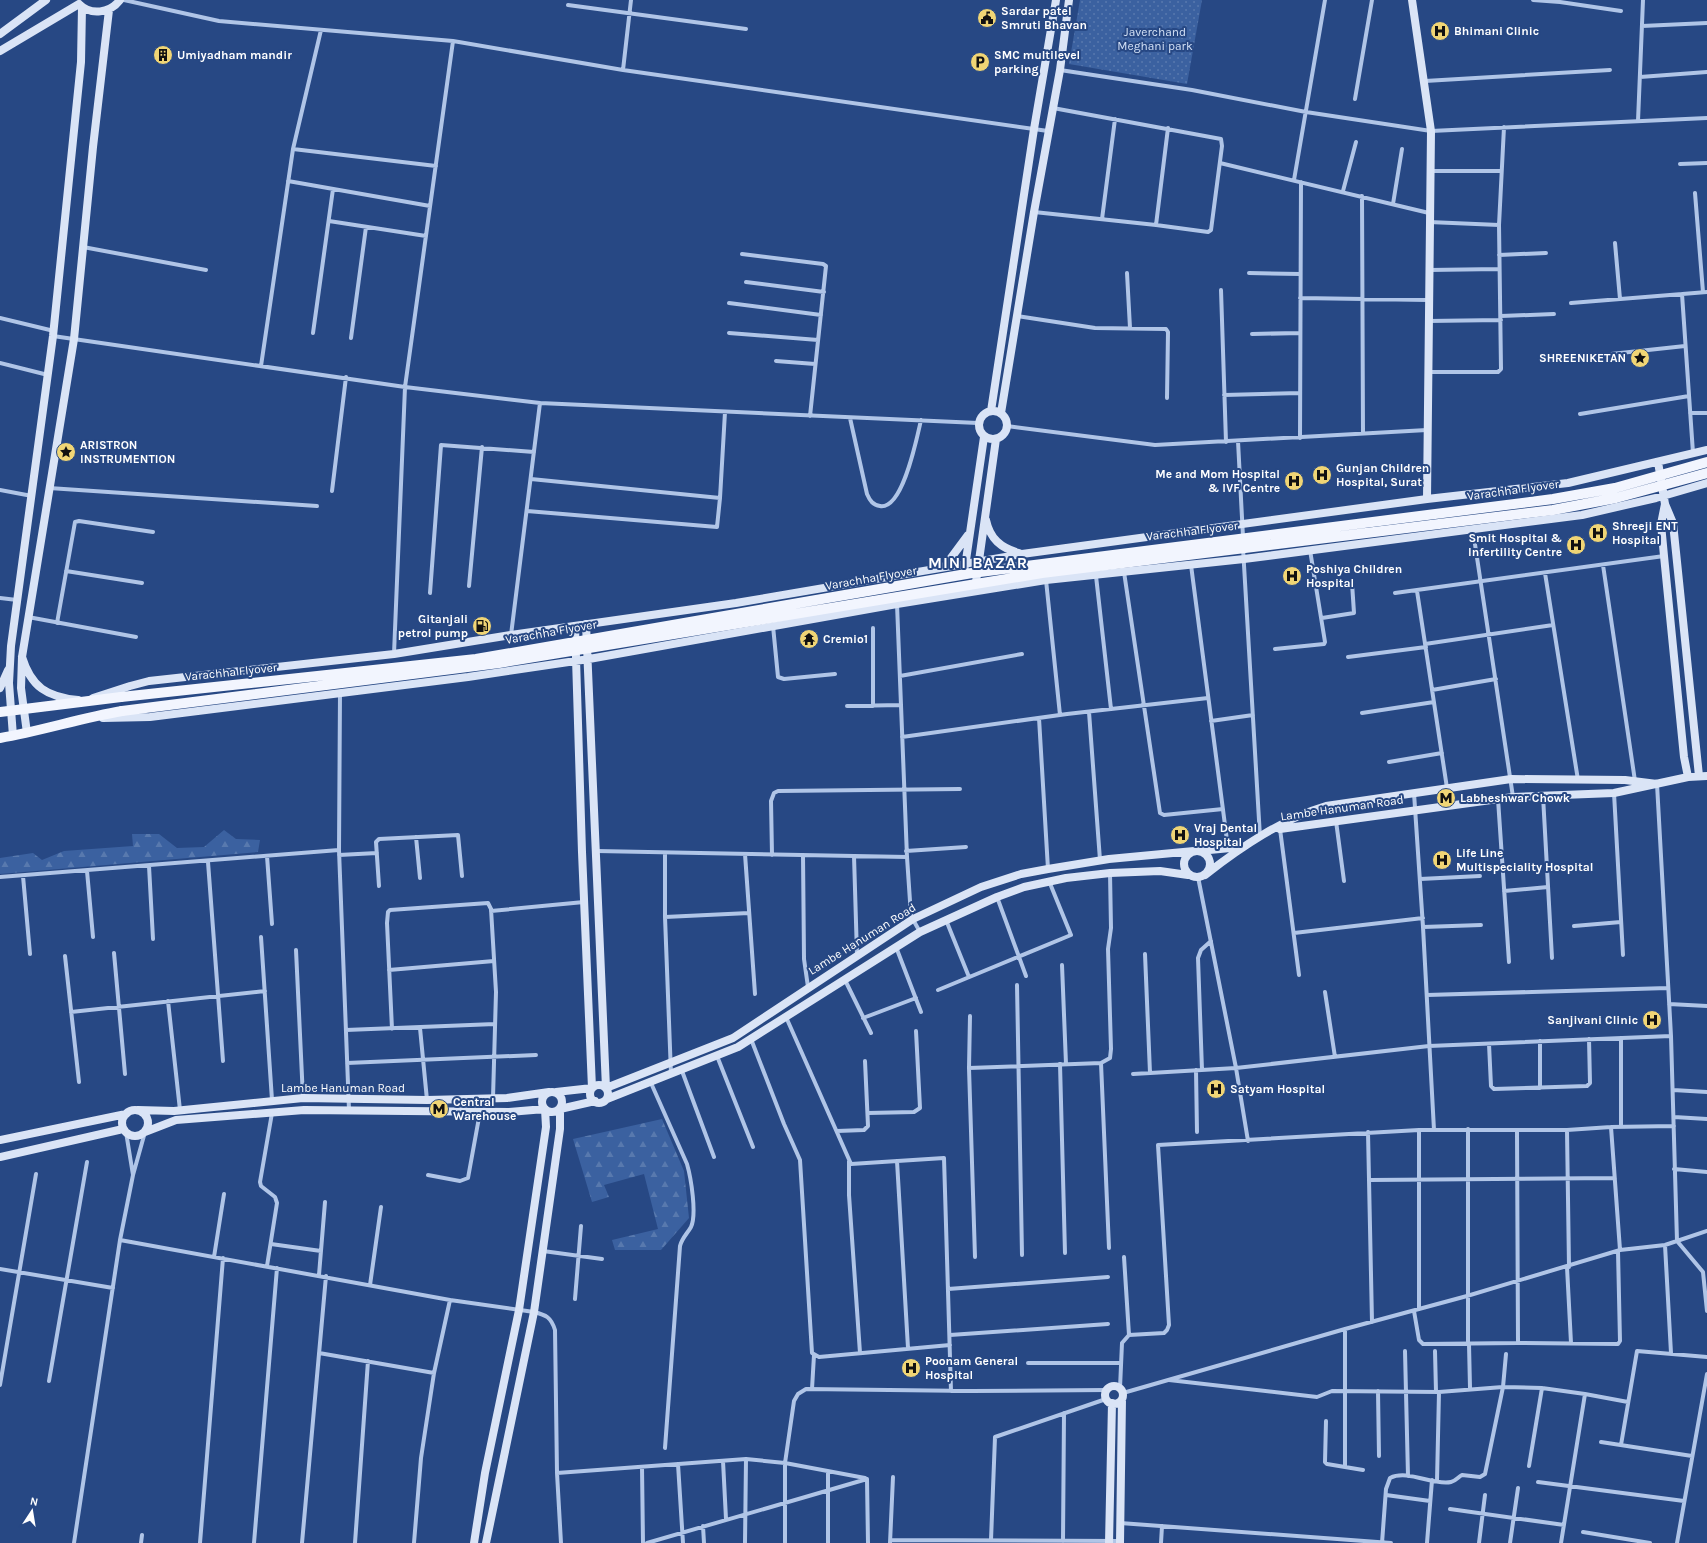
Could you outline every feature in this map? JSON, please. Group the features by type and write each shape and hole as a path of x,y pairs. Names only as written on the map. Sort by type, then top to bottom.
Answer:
{"main road":[{"name":"Varachha Flyover","path":"0,712 84,701 476,659 972,573 1553,499 1615,488 1707,462"},
{"name":"Varachha Flyover","path":"0,738 27,733 86,717 122,711 499,663 1042,573 1553,510 1616,498 1707,473"}],"street":[{"path":"0,34 46,0"},
{"path":"79,4 95,12 109,10 120,0"},
{"path":"124,0 219,21 453,41 623,70 1048,131"},
{"path":"623,70 631,0"},
{"path":"991,411 1034,129 1056,0"},
{"path":"1001,413 1034,212 1060,70 1069,0"},
{"path":"1294,180 1325,0"},
{"path":"1355,98 1372,0"},
{"path":"1412,0 1425,81 1431,131 1428,270 1427,499"},
{"path":"1533,0 1560,2 1621,11"},
{"path":"1638,122 1643,0"},
{"path":"0,51 79,4"},
{"path":"13,736 10,665 53,333 81,62 79,4"},
{"path":"568,5 746,29"},
{"path":"27,733 21,688 22,657 27,617 74,339 109,10"},
{"path":"1642,26 1707,23"},
{"path":"262,366 293,148 321,30"},
{"path":"394,654 405,388 453,41"},
{"path":"1060,70 1192,90 1306,112 1431,131 1707,118"},
{"path":"1425,81 1610,70"},
{"path":"1640,77 1707,72"},
{"path":"1034,212 1210,232 1220,163 1221,139 1168,128 1052,108"},
{"path":"1102,219 1115,119"},
{"path":"1156,225 1168,128"},
{"path":"1427,372 1500,370 1502,367 1499,225 1504,128"},
{"path":"1343,191 1356,142"},
{"path":"293,148 436,166"},
{"path":"1393,204 1402,149"},
{"path":"1220,163 1429,212"},
{"path":"1680,164 1707,163"},
{"path":"1431,171 1501,171"},
{"path":"288,181 430,206"},
{"path":"1300,438 1301,182"},
{"path":"313,333 333,189"},
{"path":"1571,303 1705,292 1695,193"},
{"path":"1362,196 1363,433"},
{"path":"329,221 426,236"},
{"path":"1429,222 1499,225"},
{"path":"351,338 366,227"},
{"path":"1615,243 1620,299"},
{"path":"83,247 206,270"},
{"path":"1499,255 1546,253"},
{"path":"742,254 825,265 824,292 810,416"},
{"path":"1428,270 1500,269"},
{"path":"1127,273 1130,328"},
{"path":"1249,273 1300,274"},
{"path":"746,282 824,292"},
{"path":"1221,290 1226,442"},
{"path":"1682,294 1693,453"},
{"path":"1300,298 1428,300"},
{"path":"729,303 821,314"},
{"path":"1428,321 1554,314"},
{"path":"1017,316 1095,328 1164,328 1167,330 1168,398"},
{"path":"0,318 74,339 346,377 405,388 540,403 978,423"},
{"path":"729,332 818,340"},
{"path":"1252,334 1300,333"},
{"path":"1565,359 1685,346"},
{"path":"776,361 815,364"},
{"path":"0,363 48,375"},
{"path":"332,491 346,377"},
{"path":"1224,396 1300,393"},
{"path":"1580,414 1689,396"},
{"path":"511,635 540,403"},
{"path":"991,411 1001,413 1006,420 1007,426 1004,434 996,439 984,437 980,432 978,423 983,414 991,411"},
{"path":"527,511 717,527 725,412"},
{"path":"1690,413 1707,412"},
{"path":"850,418 869,500 875,505 883,507 890,504 906,477 921,420"},
{"path":"1007,426 1156,445 1427,430"},
{"path":"962,592 984,437"},
{"path":"975,591 984,516 996,439"},
{"path":"1238,441 1260,837"},
{"path":"430,593 440,447 444,444 534,452"},
{"path":"470,586 482,448"},
{"path":"22,657 30,678 39,687 56,696 84,701 149,681 394,654 736,602 978,560 1427,499 1568,483 1707,450"},
{"path":"1658,462 1664,500 1673,523 1703,776"},
{"path":"531,479 720,498"},
{"path":"86,717 150,717 468,677 589,659 962,592 1046,580 1096,576 1473,531 1582,515 1664,500 1707,483"},
{"path":"49,488 317,506"},
{"path":"0,490 32,496"},
{"path":"1664,500 1661,524 1684,757 1688,777"},
{"path":"984,516 988,529 997,542 1010,550 1022,554"},
{"path":"57,623 74,524 77,521 153,532"},
{"path":"1473,531 1513,797"},
{"path":"945,566 970,533"},
{"path":"1275,649 1324,644 1326,640 1310,550"},
{"path":"1395,593 1664,556"},
{"path":"1191,564 1228,848"},
{"path":"1603,565 1635,781"},
{"path":"66,571 142,583"},
{"path":"1124,572 1160,813 1164,815 1223,809"},
{"path":"1545,573 1578,780"},
{"path":"1096,576 1111,709"},
{"path":"1046,580 1060,715"},
{"path":"1322,618 1354,613 1352,582"},
{"path":"1417,590 1447,788"},
{"path":"0,598 18,600"},
{"path":"897,604 906,851 913,919 920,932"},
{"path":"27,617 136,637"},
{"path":"0,1157 124,1130 137,1136 176,1120 304,1110 509,1112 545,1109 554,1112 560,1109 595,1102 603,1102 607,1099 609,1095 606,1088 589,659 586,624"},
{"path":"773,625 778,677 784,679 835,674"},
{"path":"1348,657 1553,625"},
{"path":"575,626 592,1088 591,1096 595,1102"},
{"path":"873,628 873,706"},
{"path":"900,676 1022,654"},
{"path":"336,660 340,692 339,852 349,1110"},
{"path":"0,688 10,665"},
{"path":"1432,690 1496,679"},
{"path":"902,737 1060,715 1208,698"},
{"path":"1362,713 1434,702"},
{"path":"847,706 901,705"},
{"path":"1089,712 1100,861"},
{"path":"1211,721 1253,715"},
{"path":"1039,718 1048,869"},
{"path":"1389,762 1442,753"},
{"name":"Lambe Hanuman Road","path":"1277,829 1513,797 1614,793 1688,777 1703,776"},
{"name":"Lambe Hanuman Road","path":"1277,829 1305,812 1326,806 1511,780 1635,781 1657,784"},
{"path":"1657,784 1671,1036 1677,1241 1703,1272 1707,1311"},
{"path":"772,855 771,801 774,793 778,791 960,789"},
{"path":"1414,793 1423,918 1434,1130"},
{"path":"1614,793 1623,955"},
{"path":"1543,796 1552,958"},
{"path":"1498,800 1509,962"},
{"path":"1336,821 1344,881"},
{"path":"1201,876 1210,868 1210,863 1206,855 1196,851 1184,859 1184,868 1188,875 1201,876 1242,847 1277,829 1294,933 1299,975"},
{"path":"379,886 377,840 458,835 462,876"},
{"path":"416,837 420,878"},
{"path":"906,851 966,847"},
{"name":"Lambe Hanuman Road","path":"606,1088 733,1038 913,919 981,887 1021,874 1100,861 1242,847"},
{"path":"597,851 907,857"},
{"path":"0,877 208,862 268,856 339,852 377,853"},
{"path":"665,852 664,917 670,1064 672,1075"},
{"path":"745,854 755,994"},
{"path":"802,855 804,964 808,987"},
{"path":"268,856 272,924"},
{"path":"854,856 858,955"},
{"path":"208,862 224,1060"},
{"path":"149,866 153,939"},
{"name":"Lambe Hanuman Road","path":"607,1099 672,1075 738,1047 920,932 997,897 1024,887 1049,881 1110,873 1160,870 1188,875"},
{"path":"87,871 93,937"},
{"path":"969,1068 1101,1063 1110,1058 1108,949 1111,928 1110,873"},
{"path":"24,876 30,954"},
{"path":"1201,876 1211,941 1236,1068 1248,1141"},
{"path":"1420,879 1480,876"},
{"path":"938,990 1071,935 1049,881"},
{"path":"1504,891 1548,887"},
{"path":"997,897 1026,976"},
{"path":"392,1029 387,915 390,910 485,902 490,905 496,992 493,1098"},
{"path":"491,911 584,902"},
{"path":"664,917 749,913"},
{"path":"1294,933 1423,918"},
{"path":"946,920 969,976"},
{"path":"1574,926 1621,922"},
{"path":"1423,927 1481,925"},
{"path":"261,937 272,1100"},
{"path":"1202,1070 1198,958 1200,950 1211,941"},
{"path":"896,946 921,1012"},
{"path":"296,950 304,1110"},
{"path":"114,953 125,1074"},
{"path":"1145,954 1150,1073"},
{"path":"65,956 79,1082"},
{"path":"389,970 494,961"},
{"path":"1062,965 1066,1064"},
{"path":"845,980 871,1033"},
{"path":"1017,985 1019,1207 1022,1255"},
{"path":"1427,995 1668,988"},
{"path":"71,1012 265,991"},
{"path":"1325,992 1335,1057"},
{"path":"863,1018 916,998"},
{"path":"168,1001 180,1110"},
{"path":"1669,1004 1707,1006"},
{"path":"970,1016 969,1068 975,1257"},
{"path":"786,1017 851,1164 944,1158 951,1391"},
{"path":"346,1030 495,1024"},
{"path":"420,1028 427,1100"},
{"path":"868,1113 914,1112 918,1111 920,1108 916,1031"},
{"path":"1133,1074 1236,1068 1429,1046 1671,1036"},
{"path":"1621,1038 1621,1127"},
{"path":"751,1039 784,1124 800,1160 812,1349 814,1356 812,1389"},
{"path":"1489,1044 1492,1088 1496,1090 1589,1086 1589,1039"},
{"path":"1540,1041 1540,1088"},
{"path":"347,1063 536,1055"},
{"path":"717,1056 753,1147"},
{"path":"836,1131 866,1128 868,1113 865,1061"},
{"path":"1101,1063 1109,1248"},
{"path":"1060,1064 1065,1253"},
{"path":"1196,1070 1196,1132"},
{"path":"682,1071 714,1157"},
{"path":"651,1083 690,1173 693,1211 691,1227 682,1238 680,1246 664,1448"},
{"path":"592,1088 599,1085 606,1088"},
{"name":"Lambe Hanuman Road","path":"138,1110 180,1110 303,1098 427,1100 508,1098 592,1088"},
{"path":"1673,1090 1707,1092"},
{"path":"474,1543 486,1473 519,1310 546,1127 545,1109 542,1099 552,1092 562,1099 560,1109 560,1129 543,1251 534,1312 486,1543"},
{"path":"0,1140 126,1114 138,1110 148,1119 147,1128 133,1175 120,1240 74,1543"},
{"path":"268,1266 277,1203 275,1197 261,1186 260,1182 272,1112"},
{"path":"428,1175 460,1181 468,1178 480,1112"},
{"path":"126,1114 122,1121 133,1175"},
{"path":"1674,1117 1707,1119"},
{"path":"1129,1335 1160,1334 1167,1330 1168,1325 1158,1145 1419,1130 1567,1130 1611,1127 1674,1126"},
{"path":"1419,1130 1416,1310 1420,1342 1427,1344 1618,1344 1620,1342 1619,1251 1611,1127"},
{"path":"1468,1129 1467,1296 1470,1388"},
{"path":"1517,1130 1518,1343"},
{"path":"1567,1130 1568,1267 1571,1343"},
{"path":"1368,1132 1372,1322"},
{"path":"849,1160 849,1195 860,1353"},
{"path":"897,1161 908,1348"},
{"path":"49,1381 68,1280 87,1162"},
{"path":"1674,1169 1707,1172"},
{"path":"0,1385 36,1174"},
{"path":"1370,1180 1615,1178"},
{"path":"214,1257 224,1194"},
{"path":"319,1275 325,1202"},
{"path":"370,1285 381,1207"},
{"path":"574,1299 581,1226"},
{"path":"991,1540 995,1437 1064,1413 1109,1401 1116,1404 1121,1393 1467,1296 1619,1251 1665,1245 1707,1231"},
{"path":"120,1240 326,1276 450,1300 534,1312 547,1316 552,1321 555,1330 557,1473 561,1543"},
{"path":"271,1244 321,1252"},
{"path":"1665,1245 1671,1354"},
{"path":"543,1251 602,1259"},
{"path":"894,1477 890,1541 991,1540 1017,1542 1120,1542 1121,1363 1122,1344 1129,1335 1124,1257"},
{"path":"200,1543 223,1258"},
{"path":"254,1543 277,1268"},
{"path":"0,1269 113,1288"},
{"path":"302,1543 326,1276"},
{"path":"948,1290 1108,1277"},
{"path":"414,1543 421,1458 434,1373 450,1300"},
{"path":"950,1335 1108,1324"},
{"path":"1345,1329 1345,1468"},
{"path":"814,1356 819,1357 950,1344"},
{"path":"1405,1351 1408,1476"},
{"path":"1435,1351 1438,1392 1437,1481"},
{"path":"1621,1445 1636,1351 1707,1357"},
{"path":"319,1353 434,1373"},
{"path":"1382,1542 1386,1495 1390,1478 1400,1475 1452,1482 1462,1475 1480,1477 1485,1474 1503,1387 1506,1354"},
{"path":"355,1543 368,1361"},
{"path":"1028,1363 1121,1363"},
{"path":"1677,1543 1707,1374"},
{"path":"1167,1380 1317,1397 1332,1391 1438,1392 1470,1388 1542,1388 1628,1402"},
{"path":"785,1543 785,1463 794,1401 798,1394 806,1389 951,1391 1106,1390 1112,1386 1121,1393"},
{"path":"1529,1466 1542,1388"},
{"path":"1106,1390 1109,1401 1109,1542"},
{"path":"1378,1391 1379,1456"},
{"path":"1561,1543 1585,1394"},
{"path":"1063,1541 1064,1413"},
{"path":"1326,1421 1324,1460 1327,1464 1363,1470"},
{"path":"1601,1442 1692,1456"},
{"path":"557,1473 746,1459 785,1463 867,1479"},
{"path":"745,1543 746,1459"},
{"path":"723,1461 726,1519"},
{"path":"678,1464 683,1543"},
{"path":"642,1467 643,1543"},
{"path":"828,1472 828,1543"},
{"path":"648,1543 867,1479"},
{"path":"867,1479 868,1543"},
{"path":"1427,1543 1432,1480"},
{"path":"1538,1482 1684,1501"},
{"path":"1510,1543 1518,1488"},
{"path":"1386,1495 1430,1501"},
{"path":"1479,1543 1485,1495"},
{"path":"1450,1509 1564,1525"},
{"path":"1120,1523 1391,1543"},
{"path":"703,1526 704,1543"},
{"path":"1161,1543 1162,1526"},
{"path":"1583,1532 1650,1543"},
{"path":"141,1543 142,1535"}],"green space":[{"name":"Javerchand Meghani park","path":"1080,0 1202,0 1187,84 1069,64"},
{"path":"224,830 236,839 260,840 258,852 0,874 0,858 33,853 42,860 64,851 133,846 132,834 159,834 177,848 204,847"},
{"path":"662,1119 684,1171 689,1218 661,1250 615,1250 612,1240 658,1229 644,1174 604,1185 609,1197 592,1202 573,1139"}],"place":[{"name":"Sardar patel Smruti Bhavan","path":"987,18"},
{"name":"Bhimani Clinic","path":"1440,31"},
{"name":"Umiyadham mandir","path":"163,55"},
{"name":"SMC multilevel parking","path":"980,62"},
{"name":"SHREENIKETAN","path":"1640,358"},
{"name":"ARISTRON INSTRUMENTION","path":"66,452"},
{"name":"Gunjan Children Hospital, Surat","path":"1322,475"},
{"name":"Me and Mom Hospital & IVF Centre","path":"1294,481"},
{"name":"Shreeji ENT Hospital","path":"1598,533"},
{"name":"Smit Hospital & Infertility Centre","path":"1576,545"},
{"name":"Poshiya Children Hospital","path":"1292,576"},
{"name":"Gitanjali petrol pump","path":"482,626"},
{"name":"Cremio1","path":"809,639"},
{"name":"Labheshwar Chowk","path":"1446,798"},
{"name":"Vraj Dental Hospital","path":"1180,835"},
{"name":"Life Line Multispeciality Hospital","path":"1442,860"},
{"name":"Sanjivani Clinic","path":"1652,1020"},
{"name":"Satyam Hospital","path":"1216,1089"},
{"name":"Central Warehouse","path":"439,1109"},
{"name":"Poonam General Hospital","path":"911,1368"}],"district":[{"name":"MINI BAZAR","path":"978,562"}]}
